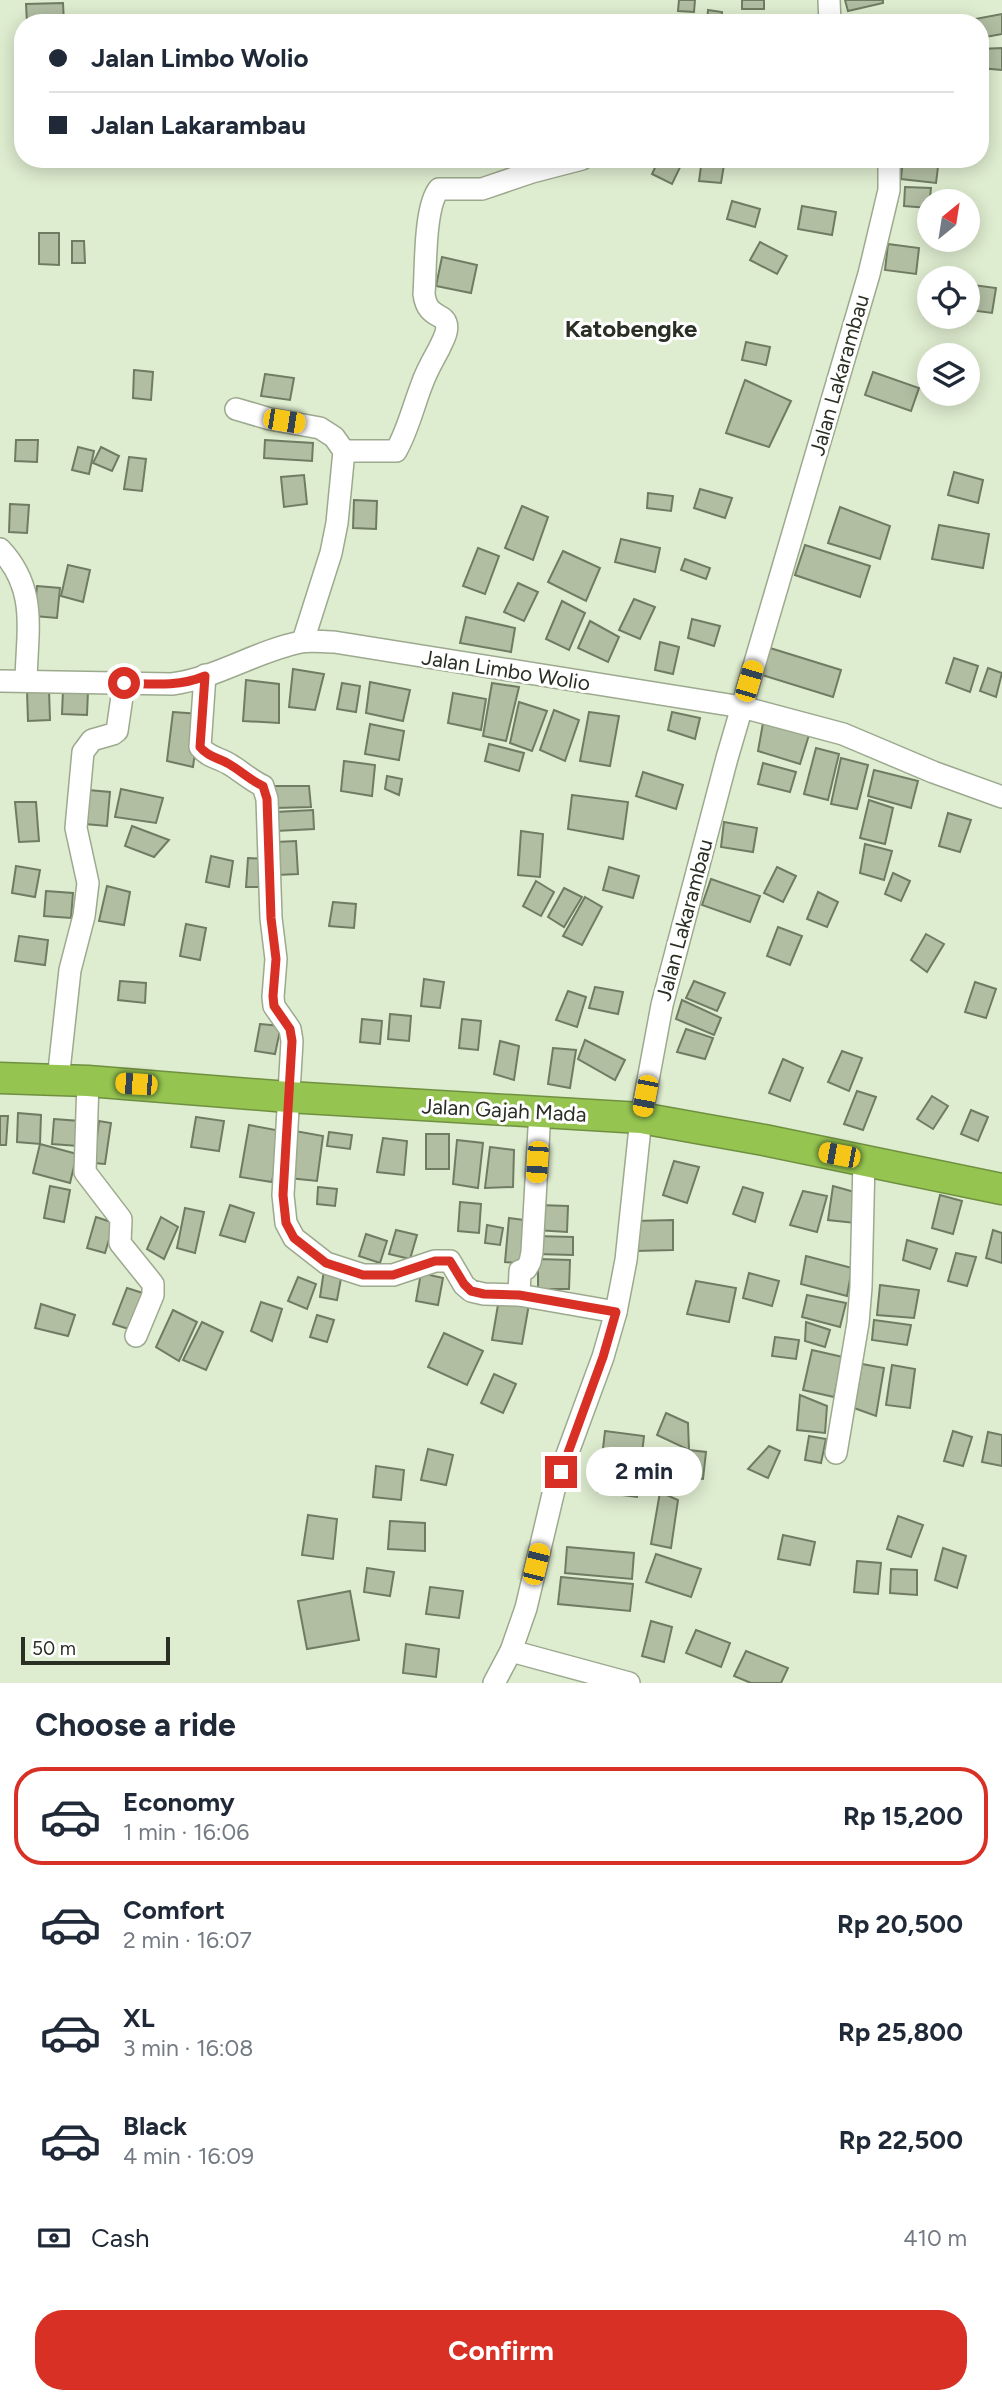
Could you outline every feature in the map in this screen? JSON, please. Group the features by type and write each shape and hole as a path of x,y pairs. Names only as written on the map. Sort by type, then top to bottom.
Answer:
{"highway":[{"name":"Jalan Gajah Mada","path":"0,1078 88,1081 288,1097 641,1118 1002,1189"}],"street":[{"path":"344,451 396,451 405,436 423,380 446,333 444,319 435,316 426,304 424,294 430,209 439,189 482,189 547,168"},
{"name":"Jalan Lakarambau","path":"494,1683 511,1651 526,1608 554,1490 603,1357 616,1312 626,1260 641,1118 662,1005 742,707 869,274 889,190 889,168"},
{"path":"236,409 270,419 320,428 334,437 344,451 331,553 303,641"},
{"path":"0,549 19,572 26,593 26,681"},
{"name":"Jalan Limbo Wolio","path":"0,681 172,684 194,680 303,641 334,642 742,707 843,734 1002,797"},
{"path":"205,676 200,747 263,786 267,799 271,918 276,959 274,1006 290,1029 292,1041 283,1195 286,1223 294,1238 326,1263 363,1275 393,1275 435,1261 447,1260 471,1291 519,1295 616,1312"},
{"path":"58,1080 70,970 84,916 88,883 76,828 83,752 92,740 117,731 124,683"},
{"path":"88,1081 85,1172 121,1219 120,1243 153,1283 153,1295 136,1336"},
{"path":"519,1295 520,1271 526,1269 532,1252 540,1111"},
{"path":"836,1453 858,1323 864,1160"},
{"path":"511,1651 629,1683"}],"building":[{"path":"679,0 695,0 694,12 678,11"},
{"path":"742,0 764,0 764,9 742,9"},
{"path":"845,0 883,0 883,3 848,11"},
{"path":"63,3 64,14 27,14 26,4"},
{"path":"708,10 722,12 722,14 708,14"},
{"path":"1002,14 1002,34 989,36 989,16"},
{"path":"1002,48 1002,70 989,69 989,49"},
{"path":"655,168 680,168 672,184 652,174"},
{"path":"701,168 724,168 721,183 699,181"},
{"path":"902,168 938,168 936,183 901,179"},
{"path":"905,187 931,188 917,189 917,207 904,206"},
{"path":"732,201 760,209 755,227 727,219"},
{"path":"802,206 836,212 832,235 798,229"},
{"path":"39,233 59,233 59,265 39,264"},
{"path":"72,241 84,241 85,263 72,263"},
{"path":"760,242 787,256 777,274 750,260"},
{"path":"888,244 917,248 916,274 885,270"},
{"path":"442,257 477,265 471,293 436,286"},
{"path":"980,286 996,288 992,313 980,311"},
{"path":"746,342 770,347 766,365 742,360"},
{"path":"134,370 153,372 151,400 133,398"},
{"path":"873,372 917,387 911,411 865,395"},
{"path":"265,374 294,378 290,400 261,396"},
{"path":"745,380 791,401 769,447 726,433"},
{"path":"16,440 38,440 37,462 15,461"},
{"path":"265,440 313,443 312,461 264,458"},
{"path":"78,447 94,451 89,474 72,470"},
{"path":"101,447 119,456 112,471 93,463"},
{"path":"129,457 146,459 142,491 124,489"},
{"path":"954,472 983,480 978,503 948,495"},
{"path":"304,475 307,504 284,507 281,477"},
{"path":"700,489 732,498 725,518 694,508"},
{"path":"648,493 673,496 671,511 647,508"},
{"path":"354,500 377,501 376,529 353,528"},
{"path":"10,504 29,505 27,533 9,532"},
{"path":"522,506 548,517 533,560 505,548"},
{"path":"840,507 890,526 880,559 828,543"},
{"path":"939,525 989,534 983,568 932,559"},
{"path":"621,539 660,548 655,572 615,562"},
{"path":"805,545 870,566 860,597 795,575"},
{"path":"478,548 499,556 485,594 463,586"},
{"path":"563,551 600,568 586,601 548,582"},
{"path":"685,559 710,568 706,579 681,570"},
{"path":"68,565 90,570 83,602 61,596"},
{"path":"518,583 538,592 524,621 504,612"},
{"path":"37,586 60,588 57,618 34,616"},
{"path":"634,599 655,607 640,639 619,630"},
{"path":"562,601 585,613 569,650 546,639"},
{"path":"466,617 515,628 511,652 460,643"},
{"path":"692,619 720,626 714,646 688,638"},
{"path":"590,621 619,637 608,662 578,648"},
{"path":"660,642 679,647 673,674 655,670"},
{"path":"770,648 841,670 833,697 762,675"},
{"path":"954,658 978,666 970,692 946,683"},
{"path":"988,668 1002,673 996,697 980,691"},
{"path":"293,669 324,674 315,710 289,707"},
{"path":"246,680 279,684 279,723 243,721"},
{"path":"370,682 410,690 403,721 366,713"},
{"path":"342,683 360,686 356,712 337,709"},
{"path":"492,683 519,687 506,741 483,736"},
{"path":"49,690 50,720 28,721 27,691"},
{"path":"63,690 88,691 87,715 62,714"},
{"path":"453,693 486,699 481,730 448,723"},
{"path":"519,702 547,711 532,751 510,743"},
{"path":"554,710 579,720 565,761 540,750"},
{"path":"173,712 200,714 193,767 167,761"},
{"path":"589,712 619,716 610,766 580,761"},
{"path":"672,712 700,718 695,739 668,730"},
{"path":"763,723 809,735 800,764 758,751"},
{"path":"370,724 404,731 399,760 365,754"},
{"path":"489,744 524,753 519,771 485,761"},
{"path":"816,748 839,754 828,800 804,794"},
{"path":"841,758 868,765 857,809 831,804"},
{"path":"344,761 375,765 372,796 341,791"},
{"path":"763,763 796,772 790,792 758,784"},
{"path":"874,770 918,781 911,808 868,796"},
{"path":"643,772 683,785 676,809 636,796"},
{"path":"387,776 402,779 399,795 385,789"},
{"path":"272,786 309,786 311,807 275,808"},
{"path":"121,789 163,798 156,823 115,817"},
{"path":"88,790 110,792 107,826 85,824"},
{"path":"572,795 628,802 623,839 568,829"},
{"path":"869,800 893,808 885,844 860,838"},
{"path":"15,802 36,802 39,841 19,842"},
{"path":"313,810 314,829 276,831 275,812"},
{"path":"948,813 971,820 960,852 939,846"},
{"path":"724,822 757,828 753,852 721,847"},
{"path":"132,826 169,840 154,857 125,846"},
{"path":"521,831 543,834 540,877 518,875"},
{"path":"296,841 298,874 277,875 276,842"},
{"path":"865,844 892,851 884,880 860,873"},
{"path":"211,856 233,861 229,887 206,882"},
{"path":"248,858 269,859 267,887 246,887"},
{"path":"16,866 40,870 35,897 12,893"},
{"path":"609,867 639,876 633,898 603,890"},
{"path":"777,867 796,876 783,902 764,893"},
{"path":"893,873 910,881 901,901 885,894"},
{"path":"711,879 760,896 750,922 702,905"},
{"path":"536,881 554,892 541,916 523,906"},
{"path":"107,886 130,892 124,925 99,921"},
{"path":"564,888 582,897 564,927 548,917"},
{"path":"46,891 73,893 71,918 44,916"},
{"path":"818,892 838,902 827,927 807,919"},
{"path":"585,897 602,907 582,945 563,936"},
{"path":"333,902 356,904 354,928 329,926"},
{"path":"186,924 206,928 200,960 180,956"},
{"path":"778,927 802,936 790,965 767,956"},
{"path":"926,934 944,944 927,972 911,960"},
{"path":"19,936 48,940 45,965 15,961"},
{"path":"424,979 444,982 440,1008 421,1006"},
{"path":"120,981 146,983 145,1003 118,1000"},
{"path":"694,981 725,993 717,1011 686,998"},
{"path":"975,982 996,989 986,1018 965,1012"},
{"path":"595,987 623,992 618,1014 589,1008"},
{"path":"568,991 586,997 577,1027 556,1020"},
{"path":"682,1000 721,1018 714,1035 676,1019"},
{"path":"390,1014 411,1016 409,1041 388,1039"},
{"path":"362,1019 382,1021 380,1044 360,1042"},
{"path":"462,1019 481,1021 478,1050 459,1048"},
{"path":"260,1024 281,1026 275,1054 255,1051"},
{"path":"686,1029 713,1038 705,1059 677,1052"},
{"path":"585,1040 625,1060 615,1080 578,1059"},
{"path":"500,1041 519,1046 514,1080 494,1074"},
{"path":"553,1048 576,1050 570,1088 548,1084"},
{"path":"842,1051 862,1058 849,1091 828,1082"},
{"path":"783,1059 803,1068 790,1101 769,1093"},
{"path":"857,1091 876,1097 863,1130 844,1124"},
{"path":"932,1096 948,1106 933,1129 917,1119"},
{"path":"971,1110 988,1117 978,1141 961,1134"},
{"path":"18,1113 41,1115 40,1144 17,1142"},
{"path":"0,1116 8,1116 6,1145 0,1145"},
{"path":"196,1117 224,1121 219,1151 191,1147"},
{"path":"54,1119 80,1121 78,1146 52,1144"},
{"path":"99,1121 111,1123 105,1164 94,1163"},
{"path":"249,1125 281,1131 272,1182 240,1177"},
{"path":"295,1131 323,1136 317,1181 289,1178"},
{"path":"329,1132 352,1135 350,1149 327,1146"},
{"path":"426,1134 449,1134 449,1169 426,1169"},
{"path":"383,1138 407,1141 404,1175 377,1172"},
{"path":"457,1140 483,1143 478,1188 453,1184"},
{"path":"40,1144 77,1154 70,1183 33,1173"},
{"path":"490,1147 514,1150 513,1187 485,1188"},
{"path":"674,1161 699,1167 687,1203 663,1195"},
{"path":"50,1186 70,1190 64,1222 44,1218"},
{"path":"833,1186 858,1193 855,1223 828,1220"},
{"path":"318,1187 337,1189 335,1206 317,1204"},
{"path":"743,1187 763,1193 755,1222 733,1214"},
{"path":"803,1191 827,1196 817,1232 790,1225"},
{"path":"940,1195 962,1201 953,1234 932,1228"},
{"path":"460,1202 481,1204 479,1233 458,1231"},
{"path":"230,1205 254,1213 245,1242 220,1235"},
{"path":"538,1205 568,1206 567,1232 536,1230"},
{"path":"185,1208 204,1212 195,1253 177,1248"},
{"path":"96,1217 114,1223 105,1253 87,1248"},
{"path":"161,1217 178,1227 164,1259 147,1249"},
{"path":"509,1218 532,1221 528,1264 505,1262"},
{"path":"673,1220 673,1250 635,1251 634,1221"},
{"path":"487,1225 503,1228 500,1245 485,1243"},
{"path":"396,1230 417,1235 410,1259 389,1254"},
{"path":"993,1230 1002,1233 1002,1263 986,1258"},
{"path":"366,1234 387,1241 380,1263 359,1256"},
{"path":"536,1236 573,1237 573,1255 536,1254"},
{"path":"907,1240 937,1249 930,1269 903,1260"},
{"path":"956,1253 976,1257 967,1286 948,1281"},
{"path":"806,1256 852,1268 847,1296 801,1284"},
{"path":"538,1259 570,1260 569,1289 538,1289"},
{"path":"324,1270 342,1273 337,1300 320,1297"},
{"path":"421,1273 443,1278 438,1305 416,1301"},
{"path":"749,1273 779,1281 772,1306 743,1298"},
{"path":"298,1277 316,1284 307,1309 288,1301"},
{"path":"696,1281 736,1288 729,1322 687,1314"},
{"path":"880,1285 919,1290 914,1318 877,1315"},
{"path":"127,1288 149,1295 135,1331 113,1324"},
{"path":"807,1295 846,1303 840,1327 802,1317"},
{"path":"499,1299 529,1304 522,1344 492,1340"},
{"path":"261,1302 282,1309 272,1341 251,1331"},
{"path":"41,1304 75,1315 68,1336 35,1328"},
{"path":"173,1310 197,1322 179,1361 156,1347"},
{"path":"317,1315 334,1320 327,1342 310,1337"},
{"path":"874,1320 911,1325 907,1345 872,1340"},
{"path":"202,1322 223,1332 206,1370 183,1360"},
{"path":"806,1322 830,1330 825,1347 805,1341"},
{"path":"444,1333 483,1351 467,1385 428,1367"},
{"path":"775,1337 799,1340 796,1359 772,1356"},
{"path":"812,1350 843,1357 834,1397 803,1390"},
{"path":"862,1364 884,1368 876,1416 854,1408"},
{"path":"892,1365 915,1369 910,1408 886,1405"},
{"path":"494,1374 516,1384 503,1413 481,1403"},
{"path":"800,1395 827,1406 825,1433 797,1430"},
{"path":"666,1413 688,1423 689,1450 657,1435"},
{"path":"605,1431 644,1436 637,1497 598,1492"},
{"path":"953,1431 972,1437 963,1466 944,1461"},
{"path":"988,1432 1002,1435 1002,1466 982,1462"},
{"path":"809,1436 826,1439 821,1463 805,1460"},
{"path":"769,1446 780,1451 768,1478 748,1469"},
{"path":"428,1449 453,1455 446,1485 421,1480"},
{"path":"689,1450 706,1452 703,1479 686,1477"},
{"path":"376,1466 404,1470 401,1500 373,1497"},
{"path":"660,1492 678,1500 671,1548 651,1544"},
{"path":"308,1515 337,1519 333,1559 302,1555"},
{"path":"898,1516 923,1525 911,1557 887,1549"},
{"path":"390,1521 425,1523 425,1551 388,1549"},
{"path":"783,1535 815,1542 810,1565 778,1559"},
{"path":"567,1547 634,1553 632,1579 565,1573"},
{"path":"943,1548 966,1556 957,1588 935,1580"},
{"path":"656,1554 701,1569 691,1597 646,1582"},
{"path":"857,1561 881,1563 878,1594 854,1592"},
{"path":"367,1568 394,1572 390,1596 364,1592"},
{"path":"891,1569 917,1570 917,1595 890,1593"},
{"path":"561,1577 633,1584 630,1611 558,1604"},
{"path":"430,1587 463,1591 459,1618 426,1614"},
{"path":"350,1591 359,1640 307,1649 298,1601"},
{"path":"651,1621 672,1627 664,1662 642,1656"},
{"path":"696,1630 730,1643 721,1667 686,1653"},
{"path":"406,1644 439,1649 436,1677 403,1673"},
{"path":"746,1651 788,1668 781,1683 751,1683 734,1676"}],"district":[{"name":"Katobengke","path":"631,328"}],"route":[{"path":"124,683 172,684 205,676 200,747 263,786 267,799 271,918 276,959 274,1006 290,1029 292,1041 283,1195 286,1223 294,1238 326,1263 363,1275 393,1275 435,1261 447,1260 471,1291 519,1295 616,1312 603,1357 561,1472"}]}
